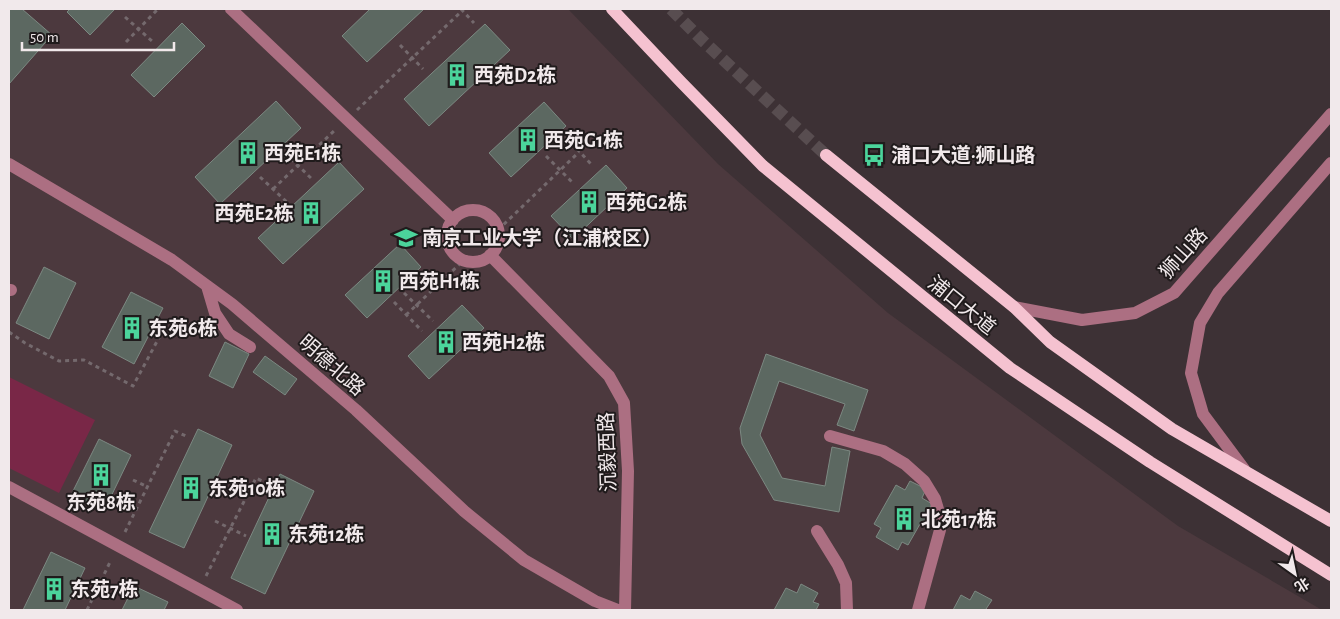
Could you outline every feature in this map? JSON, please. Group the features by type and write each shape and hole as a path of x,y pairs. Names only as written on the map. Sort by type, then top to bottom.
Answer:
{"main road":[{"name":"浦口大道","path":"612,9 763,166 1010,368 1150,462 1331,575"},
{"name":"浦口大道","path":"826,154 1014,307 1050,342 1172,429 1331,521"}],"street":[{"path":"231,9 453,220"},
{"name":"狮山路","path":"1014,307 1082,320 1135,313 1174,293 1331,114"},
{"path":"1244,470 1203,414 1191,373 1200,323 1218,293 1331,163"},
{"name":"明德北路","path":"9,164 164,255 232,304 356,410 464,511 524,560 595,601 618,610"},
{"path":"471,210 479,210 487,214 493,220 498,230 498,244 490,255 478,261 464,260 454,254 446,239 447,230 453,220 463,212 471,210"},
{"name":"沉毅西路","path":"490,255 609,376 624,403 628,470 625,610"},
{"path":"207,286 215,313 224,327 229,334 250,347"},
{"path":"830,436 883,451 906,464 924,481 935,499 940,516 940,530 918,610"},
{"path":"9,487 237,610"},
{"path":"817,531 838,565 846,583 847,610"}],"path":[{"path":"126,42 158,9"},
{"path":"273,189 461,10 474,23"},
{"path":"125,16 153,42"},
{"path":"400,45 423,69"},
{"path":"566,137 591,164"},
{"path":"498,230 579,152"},
{"path":"285,153 313,180"},
{"path":"546,156 574,184"},
{"path":"260,177 288,203"},
{"path":"406,315 464,260"},
{"path":"404,293 433,321"},
{"path":"394,302 422,331"},
{"path":"9,332 25,344 59,361 84,360 133,386 161,334"},
{"path":"87,610 176,431 188,437"},
{"path":"199,590 256,478 271,485"},
{"path":"133,480 148,487"},
{"path":"230,489 246,496"},
{"path":"215,521 246,536"}],"shaded area":[{"name":"南京工业大学（江浦校区）","path":"9,9 568,9 718,164 888,313 1178,526 1322,610 9,610"},
{"path":"9,377 95,420 59,493 9,468"}],"building":[{"path":"9,9 22,9 52,35 9,84"},
{"path":"70,9 115,9 90,35 67,12"},
{"path":"370,9 424,9 367,62 342,36"},
{"path":"182,23 205,46 154,97 131,75"},
{"name":"西苑D2栋","path":"485,24 510,50 429,126 404,99"},
{"name":"西苑E1栋","path":"276,101 301,128 220,204 195,177"},
{"name":"西苑G1栋","path":"544,102 566,126 511,177 489,153"},
{"name":"西苑E2栋","path":"339,162 364,189 283,264 258,238"},
{"name":"西苑G2栋","path":"606,165 627,188 573,239 551,216"},
{"name":"西苑H1栋","path":"400,244 421,267 367,318 345,295"},
{"path":"44,267 76,283 49,339 16,323"},
{"name":"东苑6栋","path":"131,292 163,308 134,364 102,347"},
{"name":"西苑H2栋","path":"462,305 484,328 429,379 408,356"},
{"path":"225,342 249,354 233,388 209,376"},
{"path":"766,354 868,390 854,431 837,425 845,404 779,381 760,435 782,478 825,486 832,447 850,451 839,512 774,500 742,444 740,428"},
{"path":"265,356 297,379 285,395 253,372"},
{"name":"东苑10栋","path":"198,429 232,445 184,548 149,532"},
{"name":"东苑8栋","path":"99,439 131,455 104,511 71,495"},
{"name":"东苑12栋","path":"280,474 314,491 265,594 231,578"},
{"name":"北苑17栋","path":"910,481 926,489 922,498 932,504 928,511 933,514 926,527 920,524 908,545 902,542 898,550 876,537 881,528 874,524 896,485 905,490"},
{"name":"东苑7栋","path":"51,552 85,568 65,610 23,610"},
{"path":"801,584 818,593 813,602 819,604 816,610 774,610 786,588 797,593"},
{"path":"134,586 168,602 164,610 122,610"},
{"path":"975,591 992,600 986,609 989,610 953,610 961,595 970,600"}],"tunnel":[{"path":"671,9 826,155"}],"place":[{"name":"西苑D2栋","path":"457,75"},
{"name":"西苑G1栋","path":"528,140"},
{"name":"西苑E1栋","path":"248,153"},
{"name":"浦口大道·狮山路","path":"874,155"},
{"name":"西苑G2栋","path":"589,202"},
{"name":"西苑E2栋","path":"311,213"},
{"name":"南京工业大学（江浦校区）","path":"406,238"},
{"name":"西苑H1栋","path":"383,281"},
{"name":"东苑6栋","path":"132,328"},
{"name":"西苑H2栋","path":"446,342"},
{"name":"东苑8栋","path":"101,475"},
{"name":"东苑10栋","path":"191,488"},
{"name":"北苑17栋","path":"904,519"},
{"name":"东苑12栋","path":"272,534"},
{"name":"东苑7栋","path":"54,589"}]}
